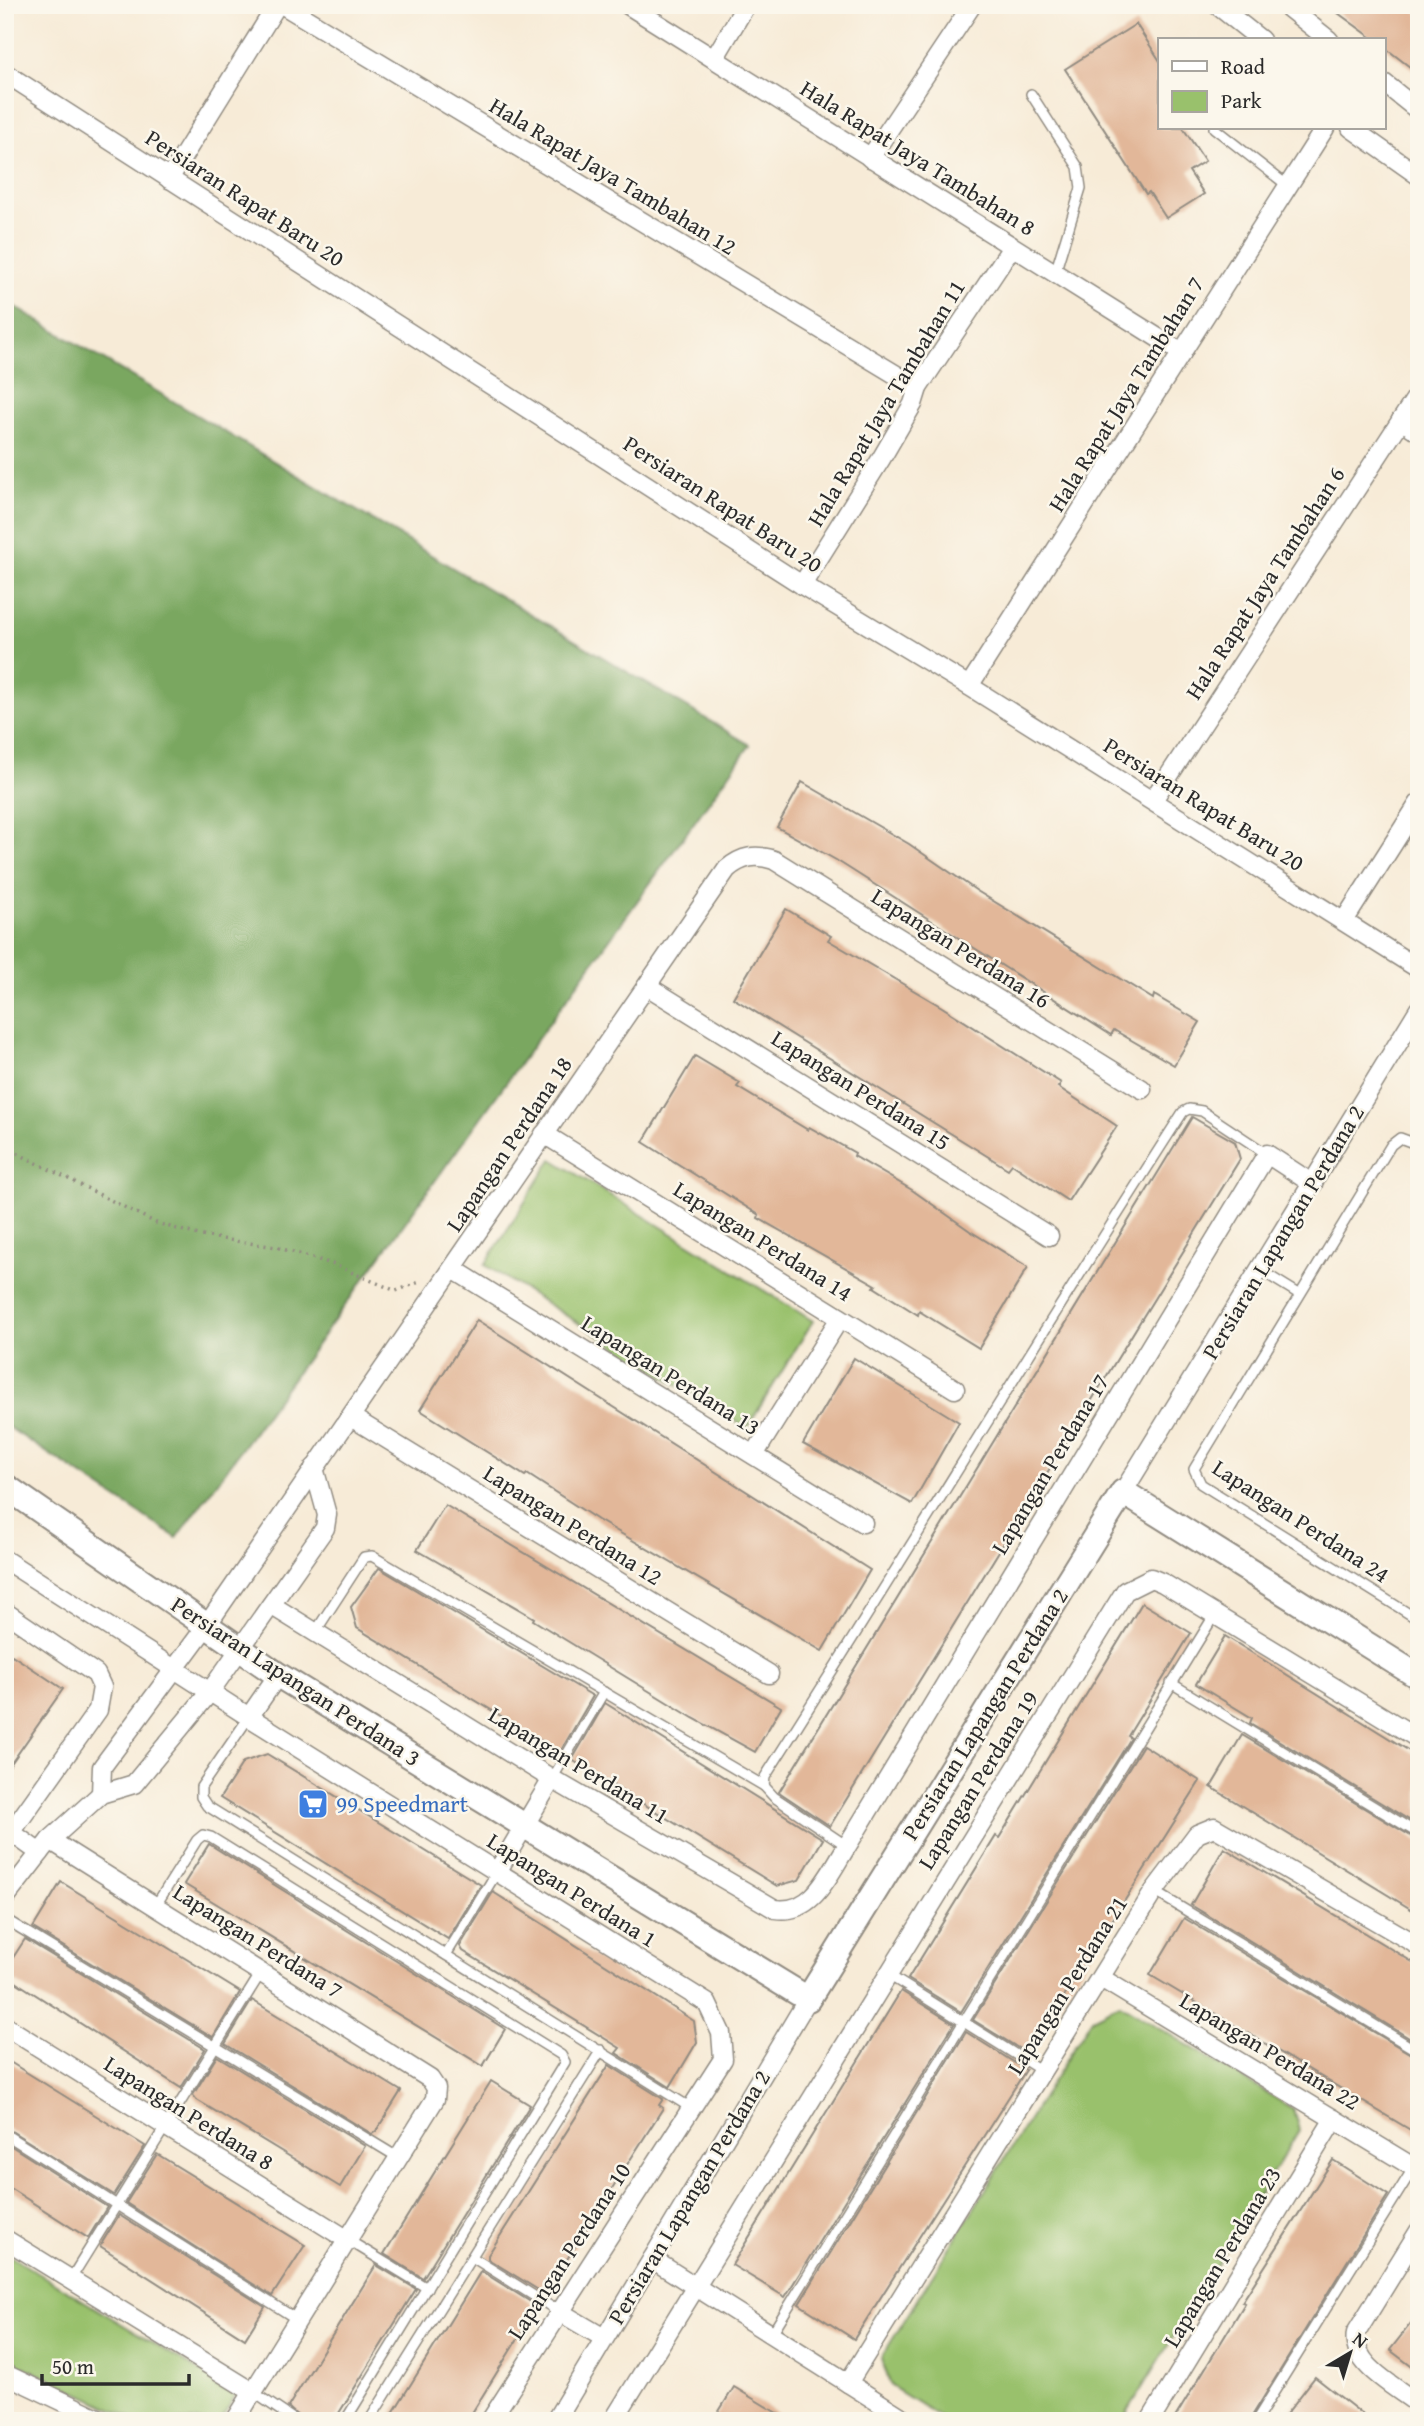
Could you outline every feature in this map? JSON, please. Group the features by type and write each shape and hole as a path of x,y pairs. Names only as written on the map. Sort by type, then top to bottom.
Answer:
{"street":[{"path":"169,179 277,5"},
{"name":"Hala Rapat Jaya Tambahan 12","path":"283,5 918,388"},
{"name":"Hala Rapat Jaya Tambahan 8","path":"628,5 1181,353"},
{"path":"714,59 746,5"},
{"path":"870,158 972,5"},
{"path":"1217,5 1258,38"},
{"path":"1285,5 1326,38"},
{"name":"Persiaran Rapat Baru 20","path":"5,73 803,585 1153,800 1419,969"},
{"path":"1386,85 1419,111"},
{"name":"Hala Rapat Jaya Tambahan 7","path":"969,686 1324,130"},
{"path":"1354,130 1419,176"},
{"name":"Hala Rapat Jaya Tambahan 11","path":"803,585 881,459 913,404 918,388 1012,247"},
{"name":"Hala Rapat Jaya Tambahan 6","path":"1153,800 1419,393"},
{"path":"1401,420 1419,432"},
{"path":"1344,921 1419,803"},
{"name":"Lapangan Perdana 18","path":"101,1794 102,1767 175,1671 727,869 737,860 751,856"},
{"name":"Lapangan Perdana 16","path":"751,856 774,860 1142,1089"},
{"name":"Lapangan Perdana 15","path":"647,986 1049,1236"},
{"name":"Persiaran Lapangan Perdana 2","path":"555,2421 808,1999 1419,1009"},
{"name":"Lapangan Perdana 14","path":"544,1134 956,1389"},
{"path":"1267,1154 1313,1184"},
{"name":"Lapangan Perdana 17","path":"847,1846 1267,1154"},
{"name":"Lapangan Perdana 13","path":"453,1269 863,1524"},
{"path":"754,1455 840,1318"},
{"name":"Lapangan Perdana 12","path":"351,1416 769,1674"},
{"path":"5,1898 45,1846 101,1794 134,1784 209,1693 325,1528 327,1515 314,1468"},
{"name":"Persiaran Lapangan Perdana 3","path":"5,1486 278,1675 808,1999"},
{"path":"1123,1492 1419,1677"},
{"name":"Lapangan Perdana 1","path":"5,1560 209,1693 708,2003 721,2033 723,2059 691,2108"},
{"name":"Lapangan Perdana 19","path":"613,2421 1125,1591 1151,1578 1419,1739"},
{"name":"Lapangan Perdana 11","path":"271,1605 552,1779 775,1909 790,1912 812,1900 847,1846"},
{"path":"5,1612 96,1674 103,1696 98,1710 7,1834"},
{"path":"249,1717 278,1675"},
{"path":"497,1871 552,1779"},
{"name":"Lapangan Perdana 21","path":"848,2383 1154,1891 1197,1834 1214,1827 1419,1946"},
{"name":"Lapangan Perdana 7","path":"7,1834 45,1846 156,1905 430,2079 436,2088 435,2099 398,2158"},
{"name":"Lapangan Perdana 22","path":"1101,1978 1335,2119 1416,2163"},
{"name":"Lapangan Perdana 8","path":"5,2026 348,2240"},
{"name":"Lapangan Perdana 10","path":"491,2421 558,2311 691,2108"},
{"name":"Lapangan Perdana 23","path":"1150,2421 1335,2119"},
{"path":"234,2421 299,2321 398,2158"},
{"path":"1419,2231 1356,2333 1354,2344 1362,2361 1419,2405"},
{"path":"5,2239 253,2392"},
{"path":"652,2259 908,2421"},
{"path":"558,2311 604,2339"},
{"path":"5,2374 104,2421"}],"lane":[{"path":"1031,94 1078,167 1081,188 1055,273"},
{"path":"1217,130 1288,186"},
{"path":"764,1786 765,1777 901,1564 1046,1325 1184,1112 1189,1109 1202,1111 1267,1154"},
{"name":"Lapangan Perdana 24","path":"1419,1145 1400,1138 1391,1145 1196,1464 1194,1475 1201,1484 1419,1620"},
{"path":"1260,1270 1300,1294"},
{"path":"314,1634 364,1557 372,1556 764,1786 774,1797 847,1846"},
{"path":"771,2335 1215,1614"},
{"path":"1171,1683 1419,1834"},
{"path":"552,1779 604,1692"},
{"path":"249,1717 201,1787 201,1797 207,1806 691,2108"},
{"path":"156,1905 197,1840 204,1835 211,1837 561,2055 565,2062 564,2070 345,2421"},
{"path":"446,1955 497,1871"},
{"path":"1154,1891 1419,2052"},
{"path":"5,1919 398,2158"},
{"path":"70,2280 262,1971"},
{"path":"887,1974 1042,2071"},
{"path":"369,2421 601,2050"},
{"path":"5,2134 299,2321"},
{"path":"1256,2421 1416,2163"},
{"path":"348,2240 426,2288"},
{"path":"472,2257 558,2311"},
{"path":"253,2392 296,2421"}],"path":[{"path":"5,1147 156,1223 202,1236 276,1247 332,1264 396,1291 453,1269"}],"green space":[{"path":"5,301 750,745 177,1538 5,1425"},
{"path":"552,1159 813,1321 747,1428 485,1265"},
{"path":"1120,2004 1293,2109 1299,2130 1122,2421 947,2421 891,2386 881,2358 1092,2018"},
{"path":"5,2253 237,2394 219,2421 138,2421 5,2358"}],"building":[{"path":"1327,5 1408,5 1419,14 1419,74 1386,49 1386,38 1372,38"},
{"path":"1136,24 1158,58 1158,130 1184,130 1205,161 1189,171 1204,194 1166,218 1149,192 1146,194 1065,69"},
{"path":"802,782 909,844 977,891 1153,999 1154,995 1200,1022 1174,1065 1114,1030 1111,1035 836,860 777,827"},
{"path":"786,909 831,936 828,940 942,1007 1061,1083 1058,1087 1117,1126 1068,1201 1012,1164 1008,1169 733,998"},
{"path":"695,1056 740,1083 737,1087 808,1130 809,1127 855,1153 854,1156 912,1190 1028,1267 979,1348 919,1311 918,1315 874,1287 876,1285 758,1218 759,1215 643,1142"},
{"path":"1192,1117 1235,1142 1240,1159 830,1826 779,1792"},
{"path":"477,1320 870,1570 822,1651 598,1520 420,1410"},
{"path":"854,1358 959,1422 912,1504 803,1444"},
{"path":"445,1505 781,1707 755,1752 693,1718 533,1620 534,1618 417,1550"},
{"path":"379,1568 593,1696 560,1752 357,1628 351,1607"},
{"path":"1142,1603 1191,1633 1128,1736 1131,1738 961,2012 908,1979 996,1836 999,1838"},
{"path":"1225,1636 1419,1757 1419,1826 1250,1723 1252,1718 1196,1684"},
{"path":"12,1655 63,1689 5,1772 5,1665"},
{"path":"605,1703 823,1839 799,1880 777,1886 572,1760"},
{"path":"1242,1735 1419,1841 1419,1914 1211,1787"},
{"path":"1143,1745 1200,1781 1028,2054 973,2020"},
{"path":"267,1754 481,1885 448,1939 220,1798 243,1762"},
{"path":"209,1844 505,2029 483,2066 184,1884"},
{"path":"1224,1848 1419,1966 1419,2044 1191,1905"},
{"path":"61,1882 240,1992 213,2037 33,1928"},
{"path":"493,1892 694,2021 697,2042 670,2087 616,2053 620,2048 463,1951 460,1946"},
{"path":"1184,1918 1419,2059 1419,2135 1150,1975"},
{"path":"25,1939 205,2049 181,2088 5,1975 5,1970"},
{"path":"901,1991 954,2024 785,2297 732,2265"},
{"path":"252,2000 401,2091 376,2131 372,2134 225,2044"},
{"path":"966,2032 1026,2070 854,2339 799,2304"},
{"path":"217,2056 365,2146 340,2187 197,2100 193,2095"},
{"path":"5,2059 145,2146 114,2195 5,2127"},
{"path":"609,2065 663,2099 659,2105 663,2108 545,2294 488,2259 488,2255"},
{"path":"491,2081 530,2105 423,2278 384,2254"},
{"path":"5,2142 107,2207 88,2238 5,2185"},
{"path":"157,2154 305,2245 272,2296 126,2203"},
{"path":"1333,2160 1388,2195 1249,2421 1173,2421 1245,2303 1242,2302"},
{"path":"119,2215 265,2307 245,2339 100,2246"},
{"path":"376,2265 416,2289 334,2421 303,2421 288,2407"},
{"path":"481,2271 537,2306 467,2421 388,2421"},
{"path":"1419,2313 1419,2372 1390,2350"},
{"path":"1315,2377 1371,2421 1281,2421"},
{"path":"734,2387 790,2421 713,2421"}],"place":[{"name":"99 Speedmart","path":"313,1804"}]}
